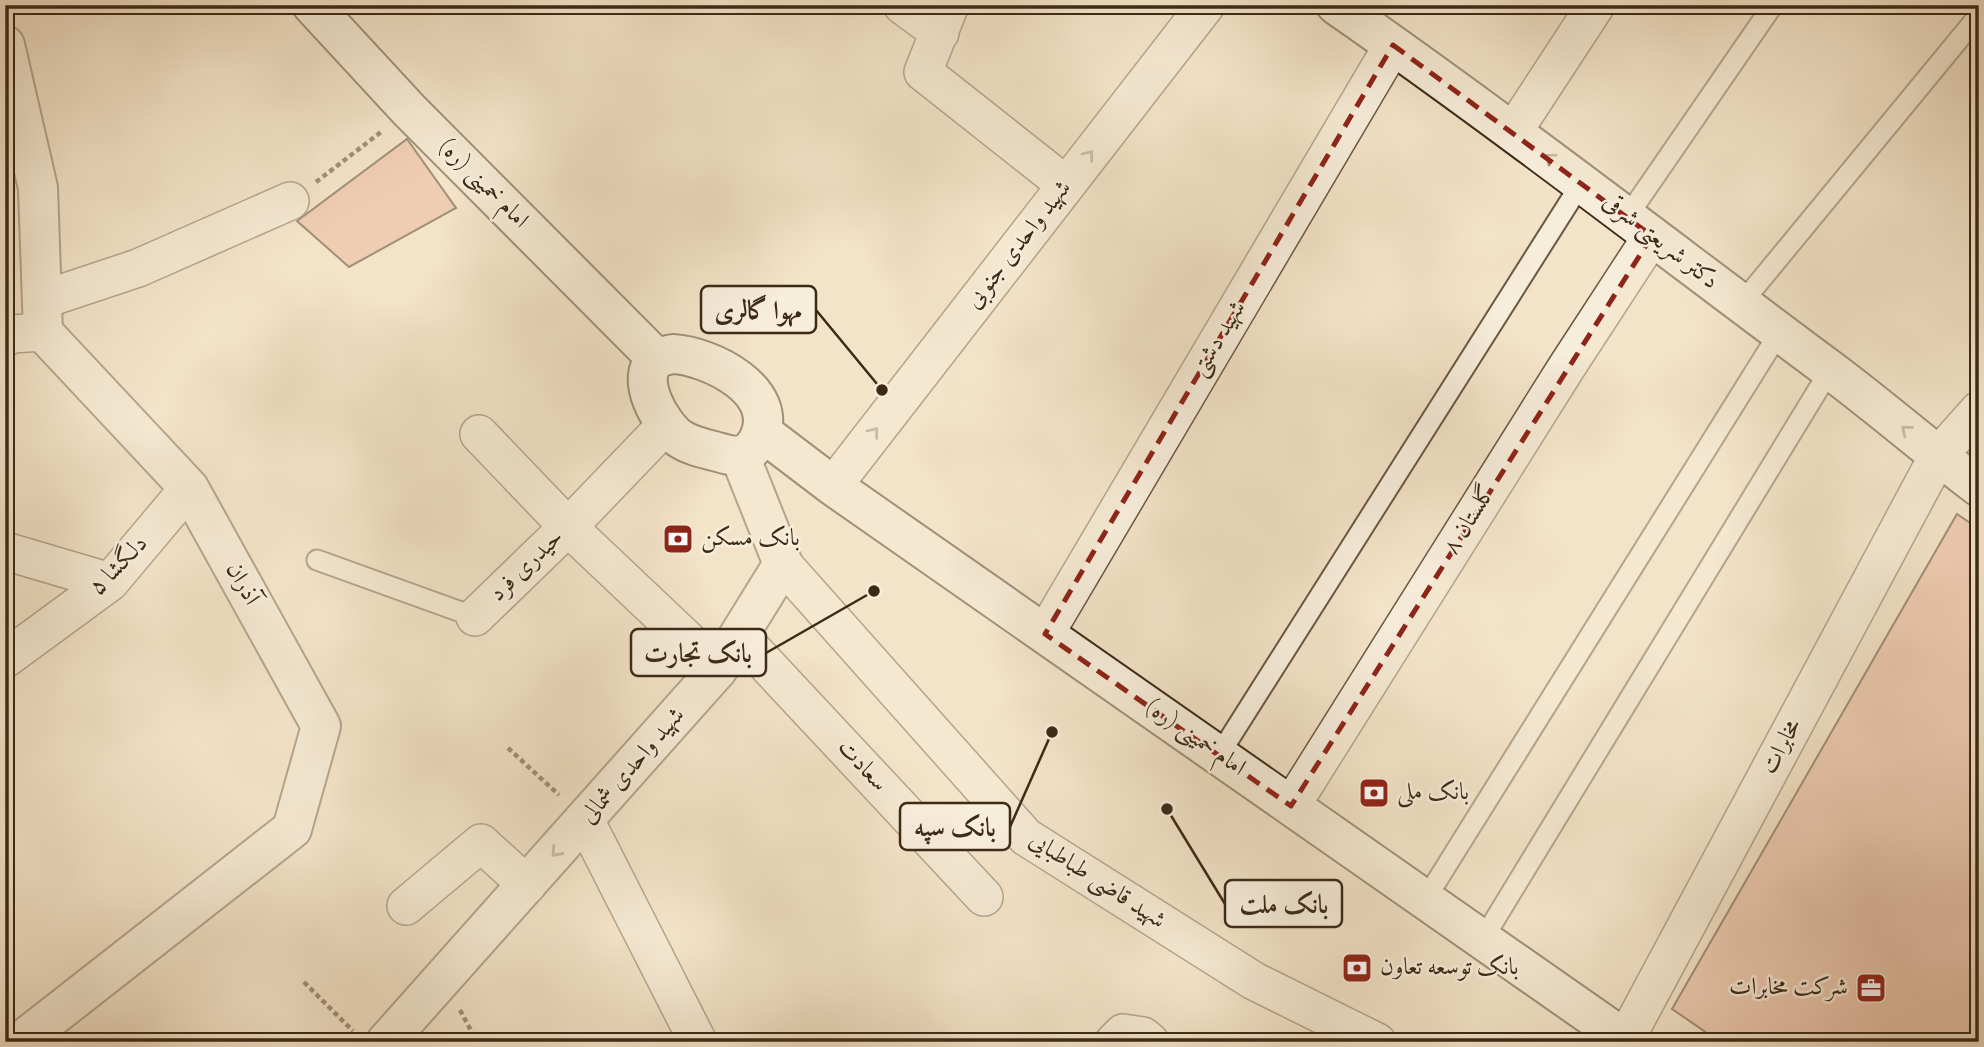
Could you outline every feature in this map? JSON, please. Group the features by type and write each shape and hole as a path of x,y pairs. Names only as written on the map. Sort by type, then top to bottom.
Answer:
{"main road":[{"name":"امام خمینی (ره)","path":"312,5 409,110 657,359"},
{"name":"دکتر شریعتی شرقی","path":"1336,5 1583,182 1979,487"},
{"path":"5,45 38,188 43,316"},
{"name":"آذران","path":"20,1042 292,830 321,726 189,488 43,316"},
{"path":"751,444 695,446 681,440 666,425 652,402 648,385 649,370 657,359 673,354 688,355 741,381 754,393 763,411 751,444 783,564"},
{"name":"امام خمینی (ره)","path":"751,444 833,486 1626,1041"},
{"name":"شهید واحدی شمالی","path":"370,1037 527,885 718,669 783,564"}],"street":[{"path":"902,5 945,19 923,72 1066,185"},
{"name":"شهید واحدی جنوبی","path":"833,486 1206,5"},
{"path":"1513,132 1596,5"},
{"name":"شهید دشتی","path":"1045,634 1393,45"},
{"path":"5,338 138,268 290,201"},
{"name":"گلستان ۸","path":"1291,806 1566,368 1640,226"},
{"name":"مخابرات","path":"1626,1041 1938,456 1979,410"},
{"name":"حیدری فرد","path":"475,617 568,527 666,425"},
{"path":"479,434 568,527 718,669"},
{"name":"دلگشا ۵","path":"5,659 110,582 189,488"},
{"path":"5,551 110,582"},
{"name":"شهید قاضی طباطبایی","path":"783,564 1026,837 1254,981 1326,1031 1377,1042"},
{"name":"سعادت","path":"739,635 984,897"},
{"path":"585,820 698,1042"},
{"path":"406,906 481,842 527,885"},
{"path":"1114,1042 1123,1033 1143,1036 1150,1042"}],"lane":[{"path":"1640,226 1773,5"},
{"path":"1741,304 1979,15"},
{"path":"1219,755 1583,182"},
{"path":"1425,900 1779,333"},
{"path":"1483,939 1830,370"},
{"name":"حیدری فرد","path":"317,560 475,617"}],"path":[{"path":"290,201 409,110"},
{"path":"508,748 585,820"},
{"path":"304,982 370,1037"}],"highlighted area":[{"path":"1393,45 1652,236 1291,806 1045,634"}],"building":[{"path":"407,139 456,208 349,267 297,221"},
{"path":"1957,514 1979,529 1979,1041 1720,1042 1672,1009"}],"place":[{"name":"مهوا گالری","path":"882,390"},
{"name":"بانک مسکن","path":"678,539"},
{"name":"بانک تجارت","path":"874,591"},
{"name":"بانک سپه","path":"1052,732"},
{"name":"بانک ملی","path":"1374,793"},
{"name":"بانک ملت","path":"1167,809"},
{"name":"بانک توسعه تعاون","path":"1357,968"},
{"name":"شرکت مخابرات","path":"1871,988"}]}
